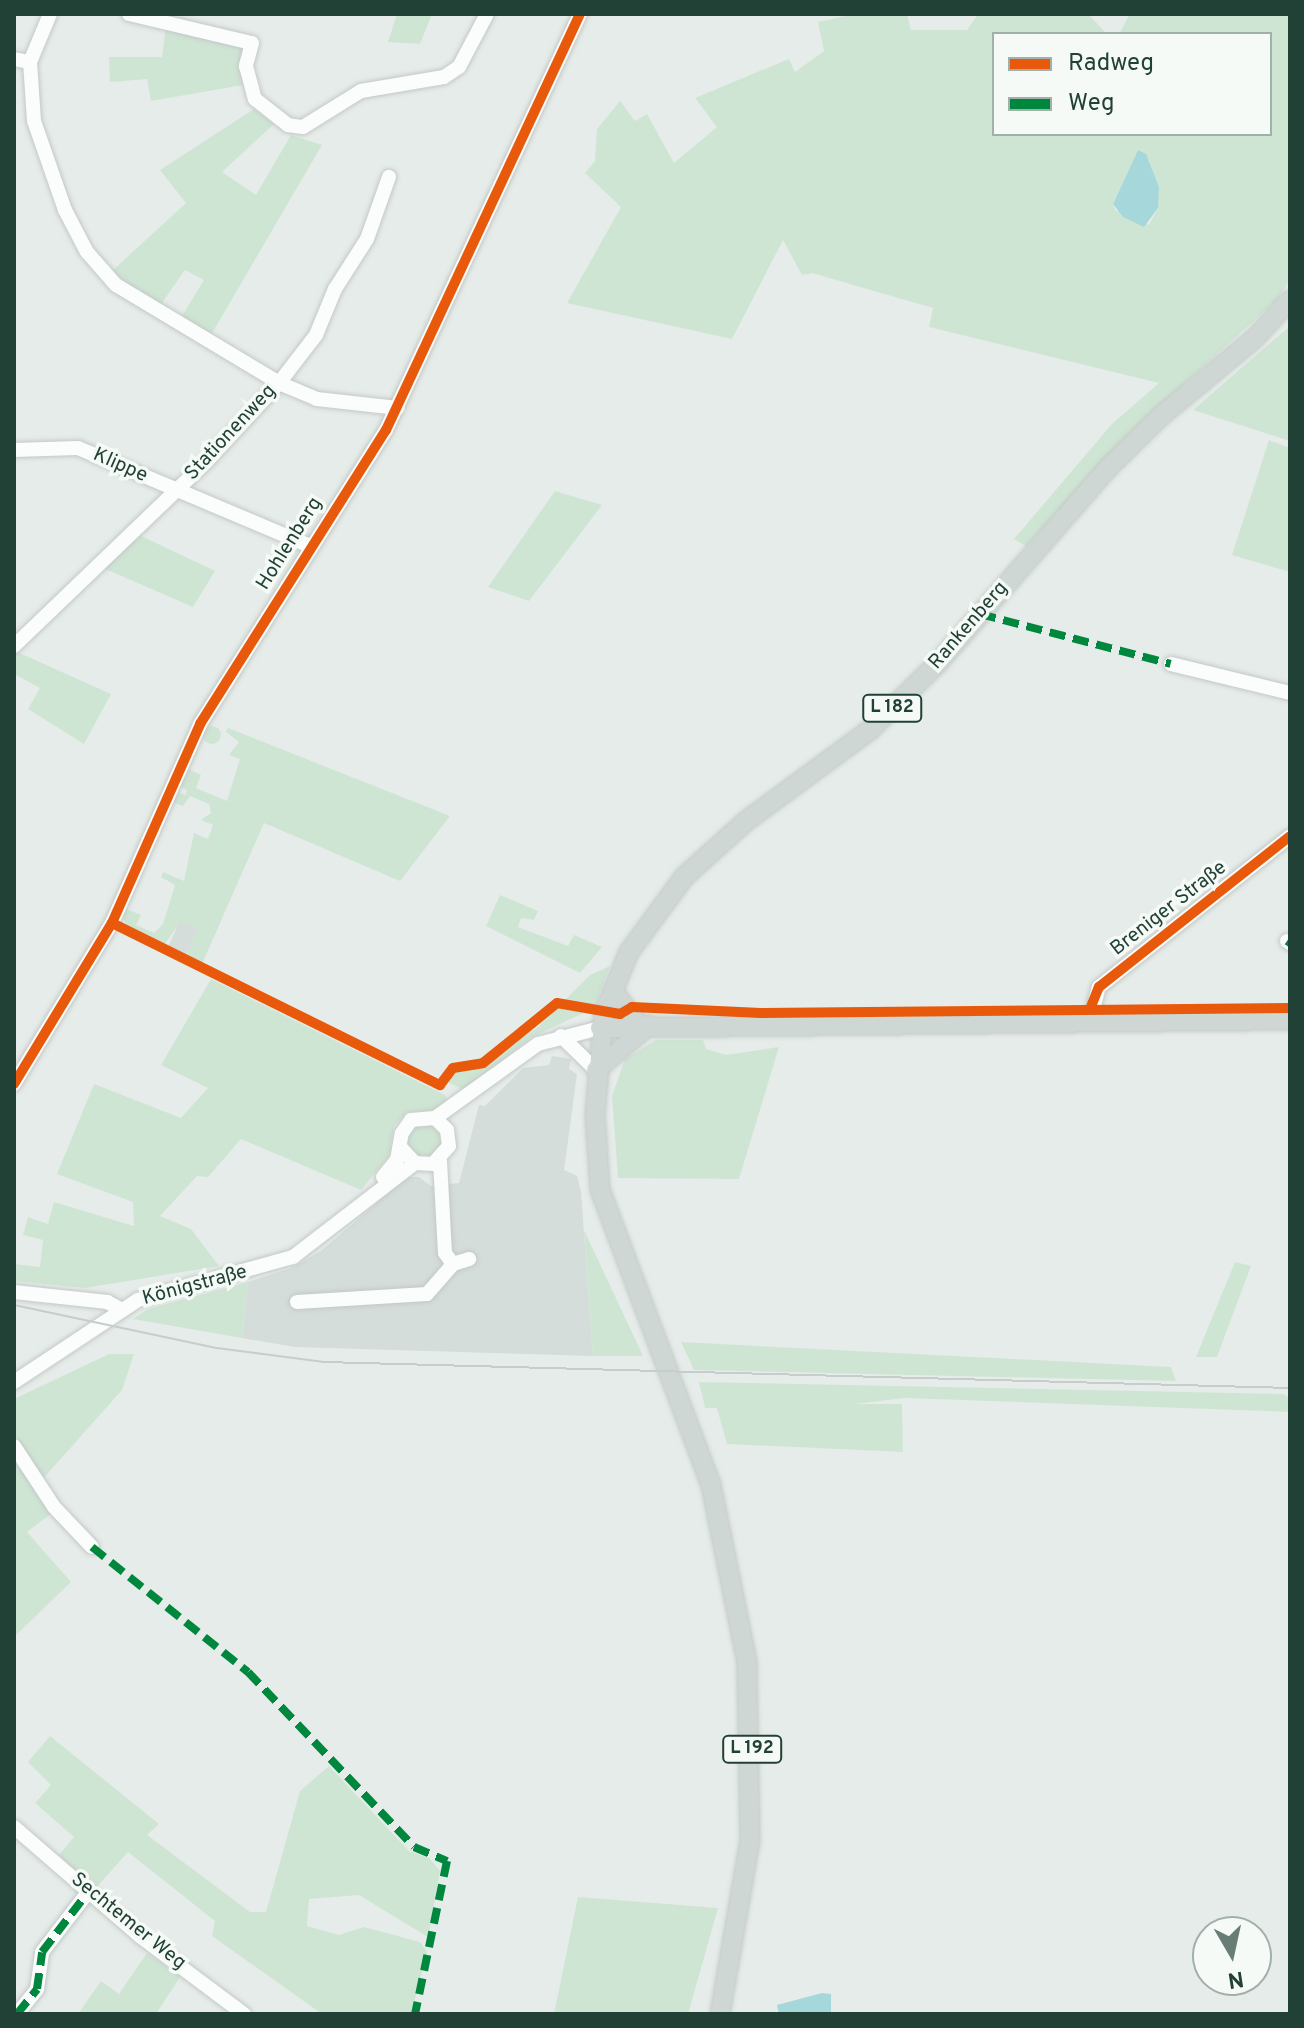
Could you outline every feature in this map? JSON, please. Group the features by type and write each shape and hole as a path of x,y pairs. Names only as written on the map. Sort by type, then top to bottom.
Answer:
{"main road":[{"name":"Rankenberg","path":"600,1028 629,952 684,877 745,822 870,730 937,664 1109,467 1162,415 1254,339 1290,300"},
{"path":"613,991 644,1025"},
{"path":"600,1028 644,1025 1290,1020"},
{"path":"596,1070 644,1025"},
{"name":"L 192","path":"600,1028 596,1070 600,1189 711,1485 744,1631 752,1734 750,1841 720,2014"}],"street":[{"path":"50,14 30,62 34,121 65,210 87,252 129,295 279,383 317,399 397,408"},
{"path":"129,14 252,43 246,66 255,99 288,125 303,127 361,91 444,77 459,67 487,14"},
{"name":"Hohlenberg","path":"14,1084 19,1063 112,923 200,724 397,408 580,14"},
{"path":"14,59 30,62"},
{"name":"Stationenweg","path":"14,646 176,491 279,383 316,335 335,289 367,239 389,177"},
{"name":"Klippe","path":"14,450 78,448 310,546"},
{"path":"1171,664 1290,693"},
{"name":"Breniger Straße","path":"1090,1022 1099,987 1290,836"},
{"name":"Königstraße","path":"16,1379 120,1309 293,1257 327,1235 368,1197 402,1149 405,1126 419,1117 435,1118 467,1100 512,1059 561,1036 600,1028"},
{"path":"561,1036 596,1070"},
{"name":"Königstraße","path":"368,1197 427,1163 449,1146 447,1130 467,1100"},
{"path":"435,1118 447,1130"},
{"path":"402,1149 427,1163 441,1191 445,1253 453,1264"},
{"path":"297,1302 427,1294 453,1264 469,1259"},
{"path":"14,1292 107,1302 120,1309"},
{"path":"14,1446 54,1507 92,1547"},
{"name":"Sechtemer Weg","path":"14,1827 244,2014"},
{"path":"17,2014 37,1989 42,1952 89,1891"}],"shaded area":[{"path":"180,920 198,928 186,956 168,947"},
{"path":"552,1056 571,1059 569,1069 577,1074 564,1170 577,1176 581,1192 593,1356 295,1347 242,1338 248,1282 291,1268 321,1251 407,1177 419,1177 431,1186 459,1183 479,1105 485,1106 523,1068 549,1065"}],"green space":[{"path":"397,14 432,14 420,44 388,42"},
{"path":"855,14 907,14 911,30 967,30 978,14 1088,14 1105,32 992,32 992,136 1272,136 1272,32 1120,32 1130,14 1290,14 1290,280 1276,301 1134,429 1026,546 1014,539 1112,424 1159,383 929,327 933,308 812,273 802,275 783,240 732,339 567,303 621,207 585,173 595,161 597,129 620,101 635,121 647,114 674,163 717,127 695,98 789,59 795,72 824,51 818,22","holes":["1138,150 1149,160 1158,208 1149,225 1115,210 1113,204"]},
{"path":"166,25 242,44 243,85 151,101 147,79 110,82 109,57 162,57"},
{"path":"254,109 274,124 222,172 256,195 291,135 322,145 211,335 182,316 204,280 185,270 159,307 112,271 186,203 160,170"},
{"path":"1290,326 1290,441 1193,410"},
{"path":"1269,440 1290,448 1290,572 1232,555"},
{"path":"555,491 602,505 529,601 488,587"},
{"path":"137,534 215,571 193,607 103,568"},
{"path":"15,651 111,694 84,744 28,709 40,688 14,674"},
{"path":"212,726 221,735 212,744 203,735"},
{"path":"228,728 450,816 400,881 264,823 202,964 186,956 198,928 181,921 164,945 127,927 123,917 126,909 141,915 136,925 154,933 163,924 175,885 161,877 163,872 184,881 194,833 208,839 213,825 201,820 211,813 209,804 190,796 183,806 173,802 177,792 185,795 187,790 180,786 188,769 201,775 196,788 227,801 240,759 229,755 239,742 226,732"},
{"path":"500,895 538,911 534,920 521,918 518,927 568,946 574,935 602,947 580,973 486,926"},
{"path":"610,966 594,1008 530,1038 465,1090 449,1083 450,1073 479,1067 538,1027 590,975"},
{"path":"211,979 445,1095 447,1101 436,1110 407,1112 394,1126 389,1155 361,1190 241,1139 208,1177 197,1176 160,1216 191,1229 219,1266 85,1288 14,1281 14,1264 40,1267 43,1240 23,1235 28,1217 48,1224 54,1202 134,1226 133,1202 57,1174 94,1084 181,1118 208,1088 161,1065"},
{"path":"656,1040 703,1040 706,1049 726,1055 779,1047 739,1179 618,1178 612,1096 625,1059"},
{"path":"425,1123 437,1129 443,1141 437,1153 425,1159 413,1153 407,1141 413,1129"},
{"path":"584,1230 643,1356 593,1356"},
{"path":"1235,1262 1251,1266 1217,1357 1196,1357"},
{"path":"248,1282 242,1338 133,1319 148,1309"},
{"path":"681,1342 1171,1367 1176,1381 694,1370"},
{"path":"109,1354 134,1354 122,1390 41,1481 14,1432 14,1399"},
{"path":"699,1382 1283,1394 1290,1398 1290,1412 905,1398 854,1404 902,1404 903,1452 727,1444 717,1408 705,1408"},
{"path":"14,1459 52,1513 27,1532 71,1582 14,1637"},
{"path":"50,1736 159,1824 147,1835 250,1912 266,1912 300,1791 329,1766 409,1851 429,1858 440,1871 428,1937 359,1895 309,1899 307,1926 339,1935 364,1927 420,1942 427,1952 411,2014 322,2014 212,1936 215,1921 128,1852 95,1889 59,1855 74,1837 35,1803 51,1785 28,1762"},
{"path":"578,1897 718,1908 688,2014 554,2014"},
{"path":"147,1953 180,1977 156,2014 78,2014 101,1981 119,1994"}],"water":[{"path":"1138,150 1146,154 1159,187 1158,208 1144,227 1123,217 1113,204"},
{"path":"822,1993 831,1994 831,2014 779,2014 777,2005"}],"tram line":[{"path":"14,1305 217,1348 324,1362 1290,1388"}],"marked path":[{"path":"980,614 1171,664"},
{"path":"92,1547 248,1672 414,1847 447,1861 415,2014"},
{"path":"17,2014 37,1989 42,1952 89,1891"}],"cycle path":[{"path":"14,1084 112,923 200,724 386,430 580,14"},
{"path":"1090,1009 1099,987 1290,836"},
{"path":"112,923 440,1085 453,1068 483,1063 557,1003 620,1014 632,1007 761,1013 1290,1008"}]}
